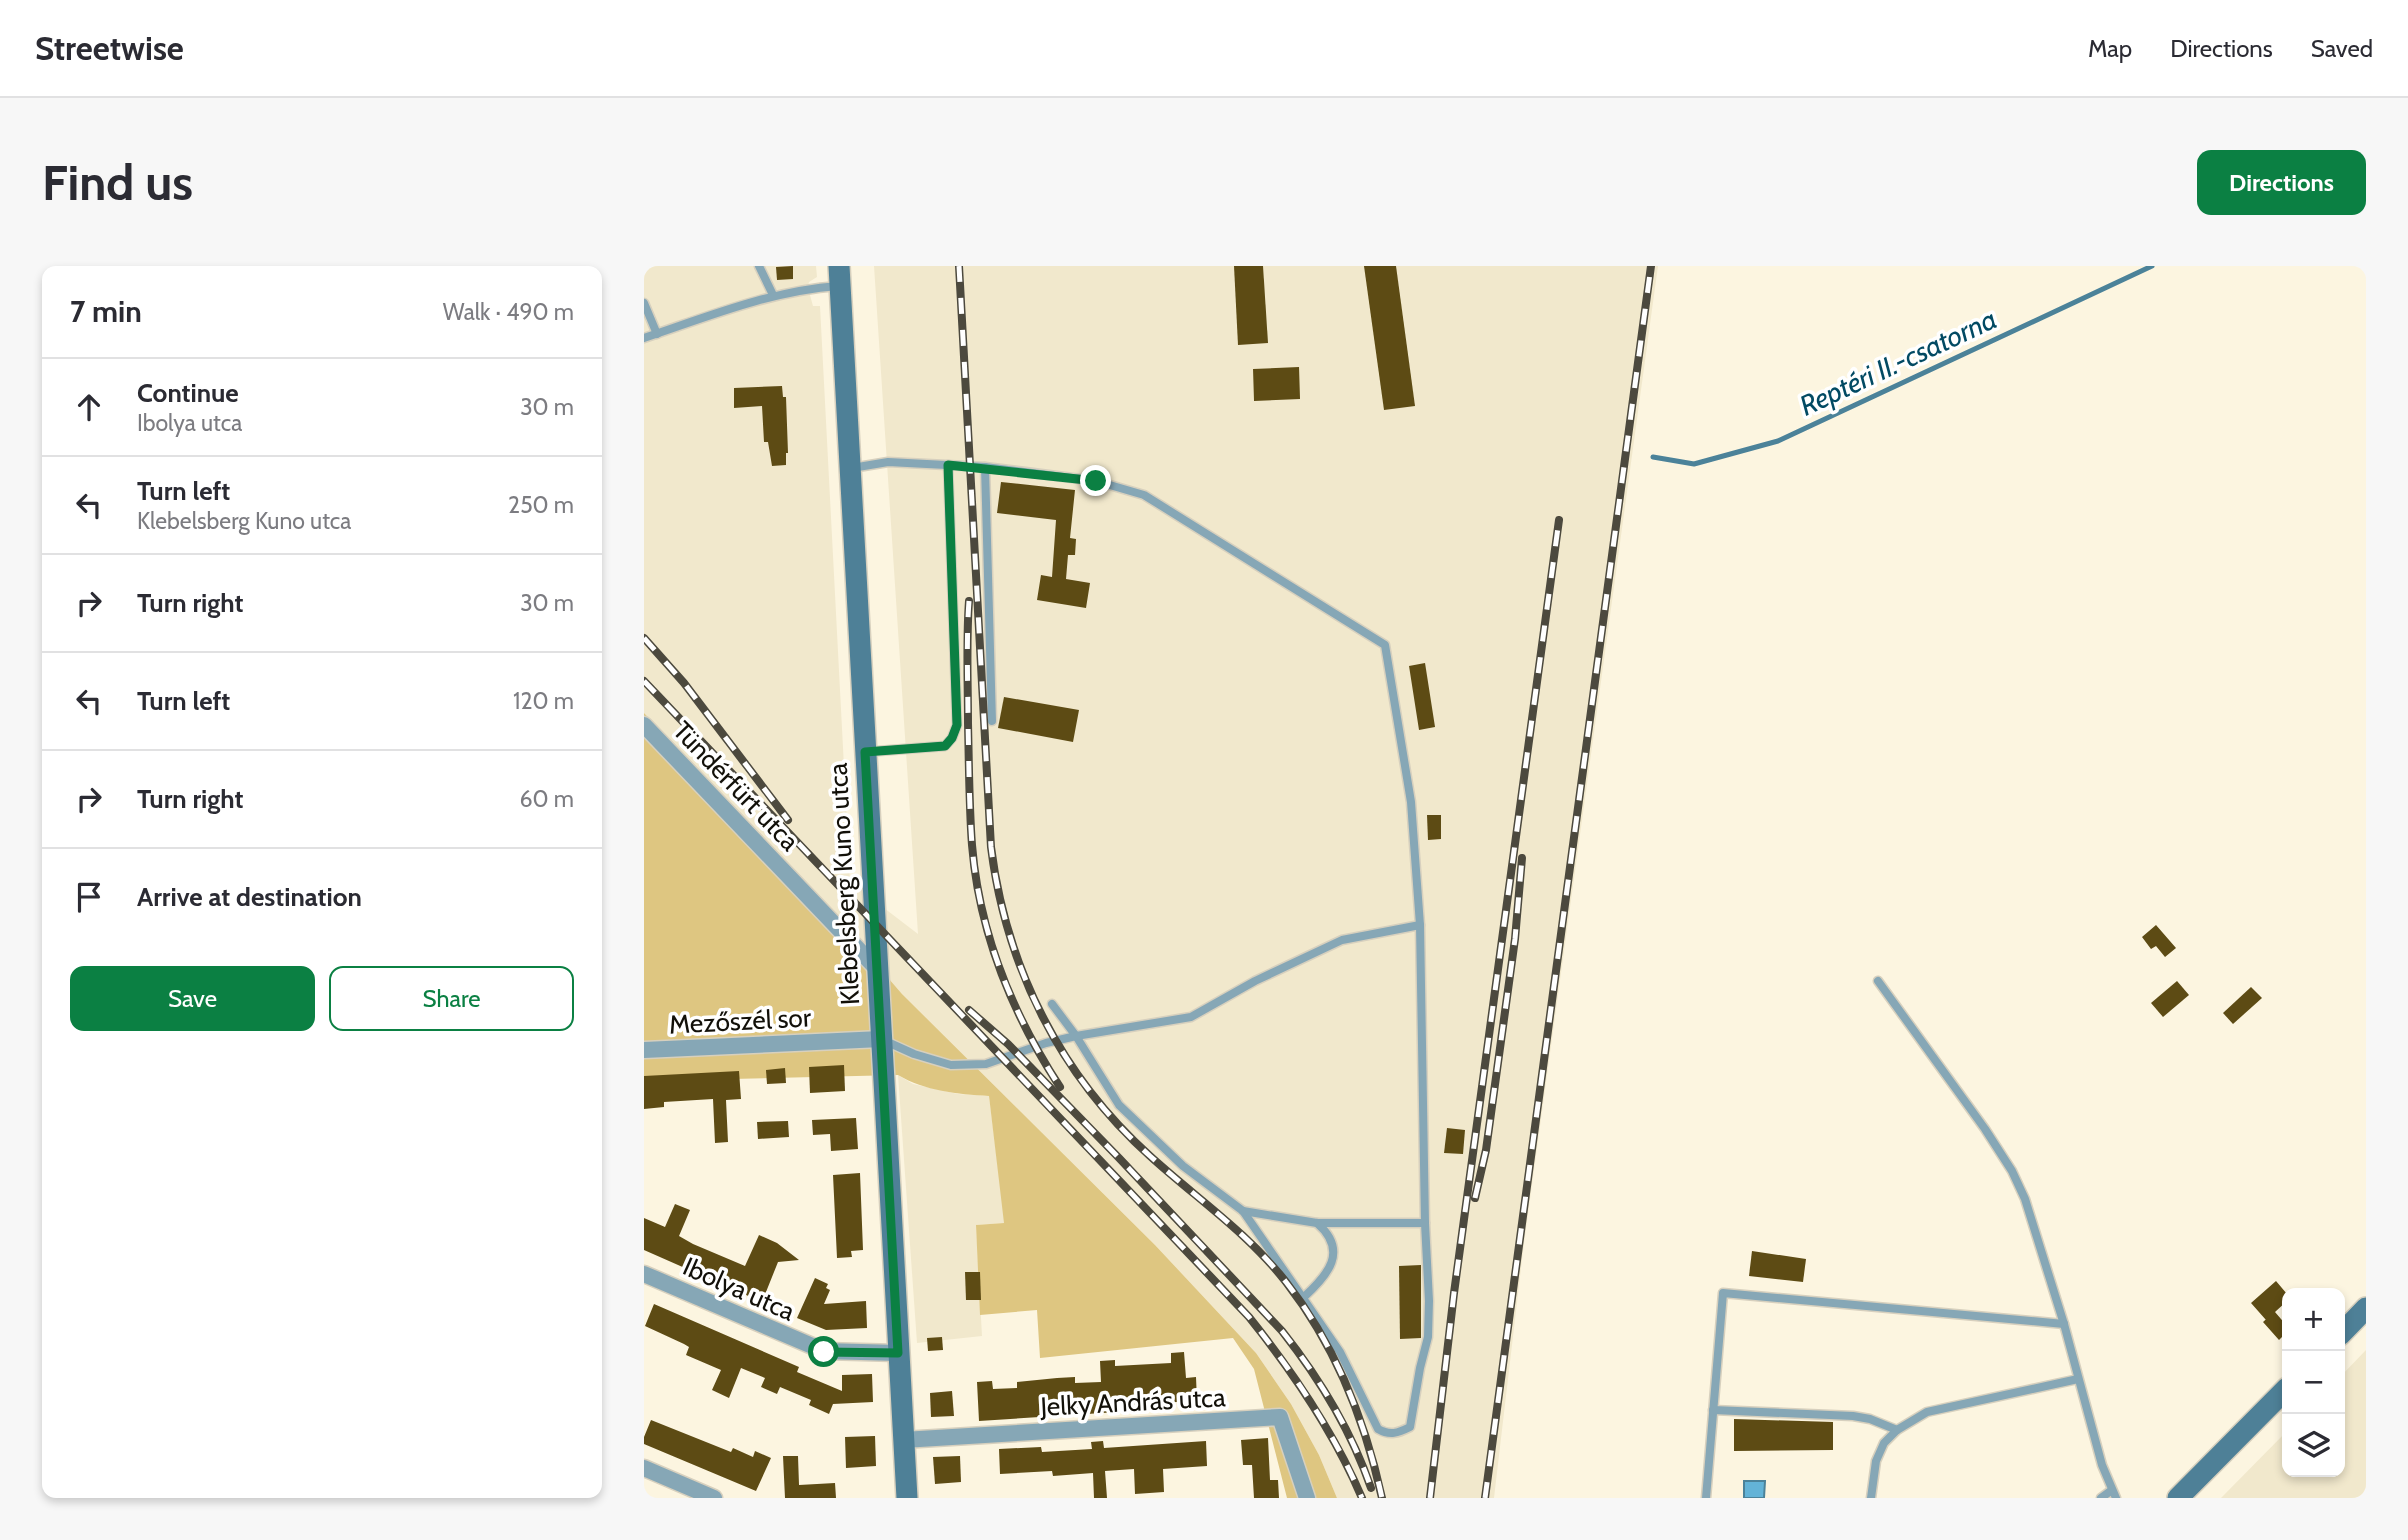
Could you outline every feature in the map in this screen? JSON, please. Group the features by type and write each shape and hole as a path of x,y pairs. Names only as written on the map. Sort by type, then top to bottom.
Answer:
{"street":[{"name":"Klebelsberg Kuno utca","path":"840,276 907,1498"},
{"name":"Tündérfürt utca","path":"644,725 878,971"},
{"name":"Mezőszél sor","path":"644,1051 881,1039"},
{"name":"Ibolya utca","path":"644,1274 824,1352 898,1353"},
{"path":"2345,1330 2366,1308"},
{"path":"2178,1498 2282,1393"},
{"name":"Jelky András utca","path":"903,1440 1280,1417 1307,1498"},
{"path":"644,1468 714,1498"}],"lane":[{"path":"759,266 773,295"},
{"path":"644,338 840,276"},
{"path":"644,303 657,334"},
{"path":"849,468 888,461 985,467 1096,481 1144,495 1385,645 1411,802 1420,925 1425,1223 1429,1300 1428,1337 1410,1427 1396,1434 1378,1429 1340,1352 1244,1211 1182,1166 1119,1105 1076,1036 1052,1004"},
{"path":"865,752 945,746 952,738 957,725 948,465"},
{"path":"985,467 992,721"},
{"path":"881,1039 932,1060 968,1066 986,1063 1076,1036 1191,1017 1255,981 1342,940 1420,925"},
{"path":"1878,981 1986,1129 2012,1171 2025,1199 2064,1324 2102,1465 2114,1494 2101,1498"},
{"path":"1244,1211 1317,1223 1425,1223"},
{"path":"1304,1297 1330,1269 1334,1254 1326,1232 1317,1223"},
{"path":"1706,1498 1723,1293 2064,1324"},
{"path":"1871,1498 1879,1451 1891,1434 1927,1412 2078,1379"},
{"path":"1713,1410 1853,1416 1870,1419 1896,1430"}],"shaded area":[{"path":"644,266 816,266 817,277 809,282 808,288 813,306 820,306 850,882 918,934 874,266 1658,266 1524,1243 1494,1498 1337,1498 1319,1455 1291,1404 1256,1353 1155,1245 902,994 795,870 644,713"},
{"path":"644,713 795,870 902,994 1155,1245 1256,1353 1291,1404 1319,1455 1337,1498 1287,1498 1254,1369 1233,1338 1040,1358 1037,1310 980,1315 976,1225 1004,1223 989,1096 930,1088 898,1075 644,1081"},
{"path":"898,1075 913,1084 958,1094 989,1096 1005,1223 976,1225 982,1336 917,1343"},
{"path":"2366,1350 2366,1498 2221,1498 2282,1436 2282,1477 2345,1477 2345,1372"}],"water":[{"path":"1744,1481 1765,1481 1764,1498 1744,1498"}],"building":[{"path":"793,266 793,279 777,280 776,267"},
{"path":"1234,266 1263,266 1268,343 1238,345"},
{"path":"1364,266 1396,266 1415,406 1384,410"},
{"path":"1299,367 1300,399 1254,401 1253,369"},
{"path":"782,386 783,397 786,397 788,453 786,465 772,466 768,442 764,442 762,406 734,408 734,388"},
{"path":"1001,482 1075,490 1070,538 1076,539 1075,555 1068,555 1066,579 1090,583 1086,608 1037,600 1041,575 1052,577 1056,520 997,513"},
{"path":"1425,663 1435,727 1419,730 1409,666"},
{"path":"1004,697 1079,710 1073,742 998,728"},
{"path":"1427,815 1441,815 1441,839 1428,840"},
{"path":"2156,925 2176,948 2165,957 2156,946 2151,949 2142,937"},
{"path":"2177,981 2189,995 2163,1017 2151,1003"},
{"path":"2251,987 2262,998 2233,1024 2223,1013"},
{"path":"844,1065 845,1091 810,1093 809,1067"},
{"path":"785,1068 786,1083 767,1084 766,1070"},
{"path":"739,1071 741,1099 726,1100 728,1142 715,1143 713,1099 664,1102 664,1107 644,1109 644,1076"},
{"path":"856,1118 858,1149 831,1151 830,1134 813,1135 812,1120"},
{"path":"788,1121 789,1137 758,1139 757,1122"},
{"path":"1447,1128 1465,1130 1463,1154 1444,1153"},
{"path":"860,1173 863,1250 851,1251 852,1257 837,1258 833,1175"},
{"path":"675,1204 690,1210 679,1236 693,1244 745,1266 759,1235 777,1243 799,1260 778,1262 762,1302 644,1250 644,1218 665,1227"},
{"path":"1752,1251 1806,1259 1803,1282 1749,1276"},
{"path":"1421,1265 1421,1338 1400,1339 1399,1266"},
{"path":"965,1272 980,1272 981,1300 966,1300"},
{"path":"815,1278 828,1284 826,1288 830,1290 824,1304 866,1301 867,1328 826,1330 797,1318"},
{"path":"2276,1281 2282,1288 2282,1306 2275,1312 2282,1320 2282,1337 2279,1340 2263,1322 2266,1320 2251,1303"},
{"path":"654,1304 799,1367 797,1372 842,1391 842,1375 872,1374 873,1402 833,1404 829,1414 809,1405 811,1400 780,1387 777,1394 761,1387 765,1378 741,1368 729,1398 712,1390 721,1370 686,1355 689,1347 645,1326"},
{"path":"942,1337 943,1350 928,1351 927,1338"},
{"path":"1184,1352 1186,1378 1196,1377 1197,1401 1118,1405 1118,1412 979,1421 977,1382 992,1381 993,1389 1017,1388 1017,1382 1057,1378 1075,1377 1075,1383 1101,1382 1100,1361 1115,1360 1115,1366 1171,1363 1171,1353"},
{"path":"952,1391 954,1416 931,1417 930,1393"},
{"path":"1734,1419 1833,1422 1833,1450 1734,1451"},
{"path":"651,1420 731,1452 733,1448 753,1457 755,1451 771,1458 756,1491 644,1444"},
{"path":"875,1436 876,1466 846,1468 845,1437"},
{"path":"1268,1438 1270,1480 1278,1480 1279,1498 1254,1498 1252,1465 1243,1465 1241,1440"},
{"path":"1103,1441 1104,1448 1206,1441 1207,1466 1163,1469 1164,1492 1135,1494 1134,1469 1105,1471 1107,1498 1094,1498 1093,1473 1053,1476 1052,1471 1000,1474 999,1449 1041,1447 1042,1452 1092,1449 1091,1442"},
{"path":"783,1456 798,1456 799,1485 835,1483 836,1498 785,1498"},
{"path":"960,1456 961,1482 935,1484 933,1457"}],"waterway":[{"name":"Reptéri II.-csatorna","path":"1653,457 1694,464 1778,441 2152,266"}],"railway":[{"path":"959,266 991,847 998,891 1024,976 1042,1016 1089,1090 1150,1156 1255,1247 1303,1306 1346,1384 1367,1440 1382,1498"},
{"path":"1485,1498 1651,266"},
{"path":"1430,1498 1454,1293 1559,520"},
{"path":"969,601 969,784 976,877 982,909 1001,972 1027,1031 1060,1087"},
{"path":"644,638 684,683 788,820"},
{"path":"644,681 1249,1317 1311,1403 1339,1450 1362,1498"},
{"path":"1475,1198 1486,1150 1515,939 1522,858"},
{"path":"969,1010 1008,1044 1282,1331 1333,1406 1354,1446 1371,1488"}],"route":[{"path":"824,1352 898,1353 865,752 945,746 952,738 957,725 948,465 1096,481"}]}
